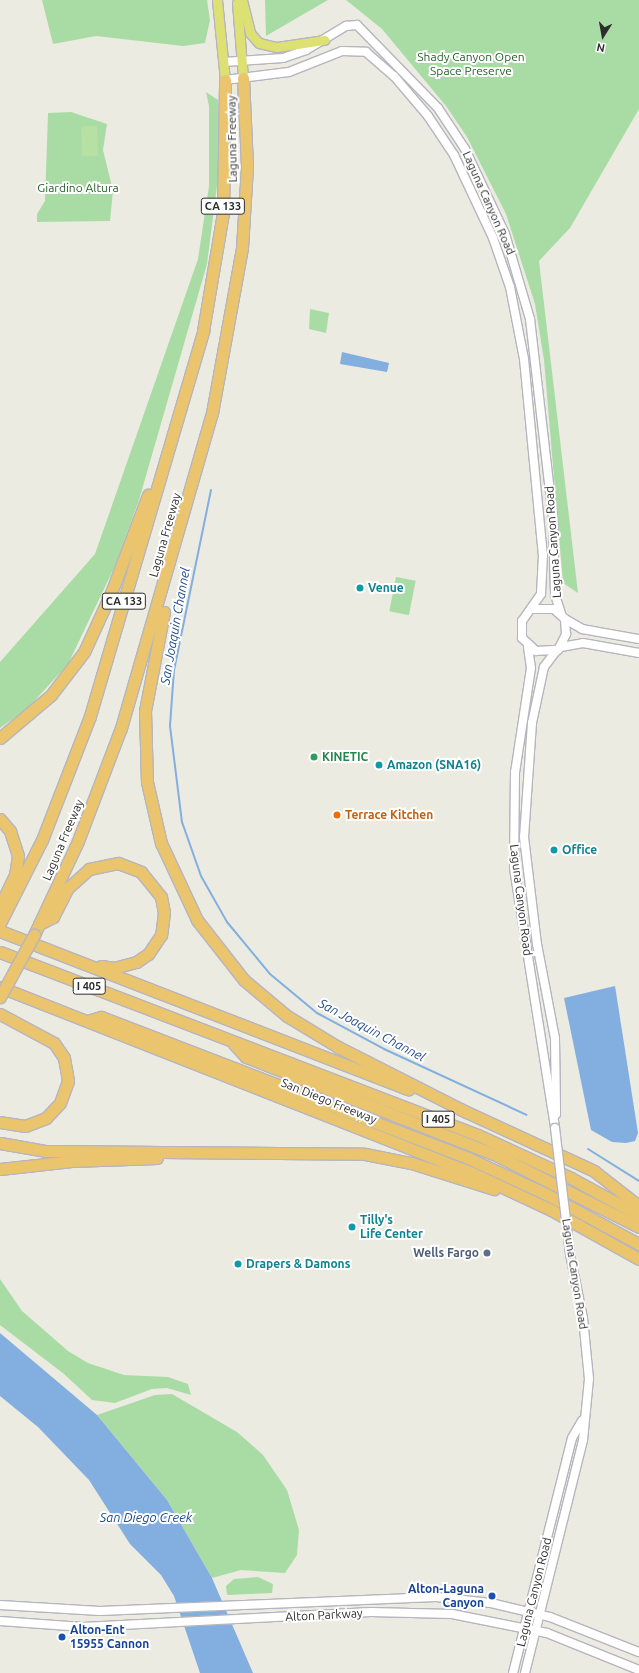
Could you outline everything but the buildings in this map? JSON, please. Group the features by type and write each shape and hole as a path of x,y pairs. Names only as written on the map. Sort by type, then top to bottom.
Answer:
{"highway":[{"name":"Laguna Freeway","path":"0,997 39,924 78,841 121,728 176,544 212,413 236,296 246,190 243,78"},
{"name":"Laguna Freeway","path":"0,923 3,909 42,840 90,716 203,331 220,241 226,169 225,80"},
{"path":"0,738 31,714 62,682 94,633 149,491 170,417 182,402"},
{"path":"176,544 171,581 148,678 144,728 152,806 178,885 216,946 244,980 274,1006 322,1038 466,1112 594,1171 639,1206"},
{"path":"0,733 31,714"},
{"path":"0,819 10,831 18,856 15,875 3,909"},
{"path":"39,924 53,917 68,888 89,869 118,863 145,875 155,884 163,905 163,927 157,941 143,958 128,965 87,965"},
{"path":"3,932 466,1112"},
{"name":"San Diego Freeway","path":"0,952 478,1135 571,1178 639,1215"},
{"name":"San Diego Freeway","path":"0,987 402,1143 536,1202 639,1259"},
{"path":"0,1014 50,1039 61,1052 68,1073 64,1097 46,1118 25,1126 0,1122"},
{"path":"87,1021 102,1016 468,1158 546,1194 639,1244"},
{"name":"San Diego Freeway","path":"230,1041 246,1056 494,1154 639,1227"},
{"path":"0,1143 46,1151 365,1154 411,1163 536,1202"},
{"path":"0,1169 104,1160 365,1154"}],"main road":[{"name":"CA 133","path":"217,0 225,80"},
{"name":"CA 133","path":"237,0 243,78"},
{"path":"242,0 250,33 259,43 277,47 324,40"},
{"name":"Laguna Canyon Road","path":"224,62 241,63 283,58 324,40 346,26 363,28 438,108 465,149 507,241 530,319 553,517 555,595 563,617"},
{"name":"Laguna Canyon Road","path":"225,80 289,72 354,49 366,52 394,76 428,116 454,155 474,194 510,287 524,359 543,555 542,589 531,609"},
{"path":"524,359 533,353"},
{"path":"639,639 582,629 547,607 531,609 520,630 528,647 545,652 583,643 639,653"},
{"path":"559,649 566,634 563,617"},
{"name":"Laguna Canyon Road","path":"525,1673 583,1440 582,1420 588,1374 583,1318 570,1254 555,1128 514,868 515,772 532,668 528,647"},
{"name":"Laguna Canyon Road","path":"555,1128 558,1089 555,1038 533,915 524,830 532,723 544,667 559,649"},
{"name":"Laguna Canyon Road","path":"513,1673 572,1438 582,1420"},
{"name":"Alton Parkway","path":"0,1605 69,1611 429,1597 529,1612 639,1652"},
{"name":"Alton Parkway","path":"0,1621 76,1627 425,1612 525,1627 593,1648 639,1670"}],"green space":[{"path":"42,0 207,0 210,20 205,43 183,46 96,36 53,44"},
{"path":"265,0 328,0 266,36"},
{"name":"Shady Canyon Open Space Preserve","path":"346,0 639,0 639,109 570,228 539,261 578,593 563,583 544,360 535,304 506,214 467,137 446,106 382,29"},
{"path":"206,92 218,100 219,170 207,264 139,500 115,566 68,664 27,709 0,728 0,662 95,554 198,259 209,186 209,106"},
{"name":"Giardino Altura","path":"71,112 107,124 103,150 113,191 110,221 37,222 37,214 45,201 48,113"},
{"path":"97,126 98,156 82,157 81,127"},
{"path":"310,309 329,313 326,333 309,329"},
{"path":"396,577 416,581 409,615 389,611"},
{"path":"0,1279 22,1311 68,1351 88,1363 124,1375 168,1377 188,1384 191,1395 167,1388 152,1389 115,1403 92,1400 64,1374 0,1325"},
{"path":"172,1394 237,1432 263,1455 287,1490 299,1530 297,1555 285,1573 241,1570 212,1578 167,1500 97,1415 155,1395"},
{"path":"258,1577 273,1584 272,1593 227,1595 226,1586 234,1579"}],"water":[{"path":"342,352 389,363 387,372 340,364"},
{"path":"615,986 638,1133 635,1141 626,1143 612,1142 591,1130 564,998"},
{"name":"San Diego Creek","path":"0,1333 97,1415 167,1500 212,1578 253,1673 200,1673 174,1596 161,1575 130,1544 89,1480 38,1427 0,1396"}],"waterway":[{"name":"San Joaquin Channel","path":"211,490 174,670 170,726 182,822 201,876 227,922 270,974 317,1013 384,1049 527,1115"},
{"name":"San Joaquin Channel","path":"588,1149 639,1181"}],"place":[{"name":"Venue","path":"360,588"},
{"name":"KINETIC","path":"314,757"},
{"name":"Amazon (SNA16)","path":"379,765"},
{"name":"Terrace Kitchen","path":"337,815"},
{"name":"Office","path":"554,850"},
{"name":"Tilly's Life Center","path":"352,1227"},
{"name":"Wells Fargo","path":"487,1253"},
{"name":"Drapers & Damons","path":"238,1264"},
{"name":"Alton-Laguna Canyon","path":"492,1596"},
{"name":"Alton-Ent 15955 Cannon","path":"62,1637"}]}
